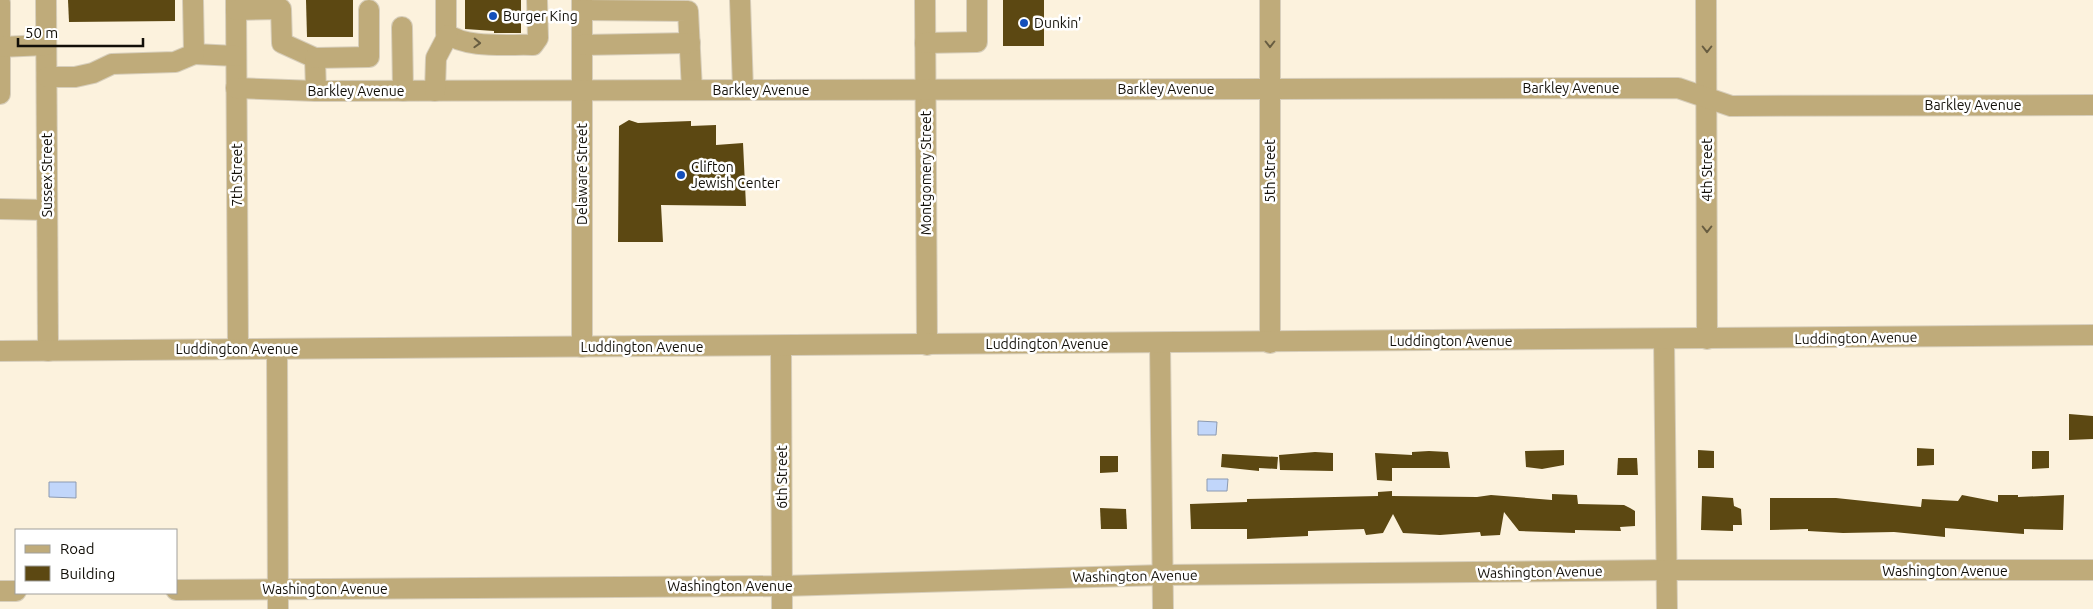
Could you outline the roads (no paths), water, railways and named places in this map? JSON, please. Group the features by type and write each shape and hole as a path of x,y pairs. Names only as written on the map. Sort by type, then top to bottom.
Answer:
{"street":[{"name":"Sussex Street","path":"46,0 48,351"},
{"path":"193,0 194,54"},
{"path":"446,0 446,33 448,35 465,43 533,45 538,38 537,0"},
{"path":"740,0 743,90"},
{"name":"Montgomery Street","path":"925,0 926,345"},
{"path":"925,43 977,42 977,0"},
{"name":"5th Street","path":"1270,0 1270,343"},
{"name":"4th Street","path":"1706,0 1707,339"},
{"path":"0,3 0,94"},
{"path":"236,5 281,9 282,43 315,58 369,57 369,10"},
{"name":"7th Street","path":"236,5 238,349"},
{"path":"582,5 688,10 692,90"},
{"name":"Delaware Street","path":"582,5 582,347"},
{"path":"402,27 403,91"},
{"path":"435,91 436,58 448,35"},
{"path":"582,45 690,43"},
{"path":"0,47 46,45"},
{"path":"47,77 75,77 94,72 112,64 174,62 194,54 236,56"},
{"path":"315,58 316,91"},
{"name":"Barkley Avenue","path":"236,88 316,91 435,91 1678,88 1731,106 2093,105"},
{"path":"0,209 47,210"},
{"name":"Luddington Avenue","path":"0,351 1160,344 2093,335"},
{"path":"1664,340 1667,609"},
{"path":"1160,344 1163,609"},
{"name":"6th Street","path":"781,346 782,609"},
{"path":"277,349 278,609"},
{"name":"Washington Avenue","path":"178,590 782,586 1164,575 1668,570 2093,570"},
{"path":"0,591 15,591"}],"water":[{"path":"1198,421 1217,422 1216,435 1198,435"},
{"path":"1207,479 1228,479 1227,491 1207,491"},
{"path":"49,482 76,482 76,498 49,497"}],"place":[{"name":"Burger King","path":"493,16"},
{"name":"Dunkin'","path":"1024,23"},
{"name":"Clifton Jewish Center","path":"681,175"}]}
